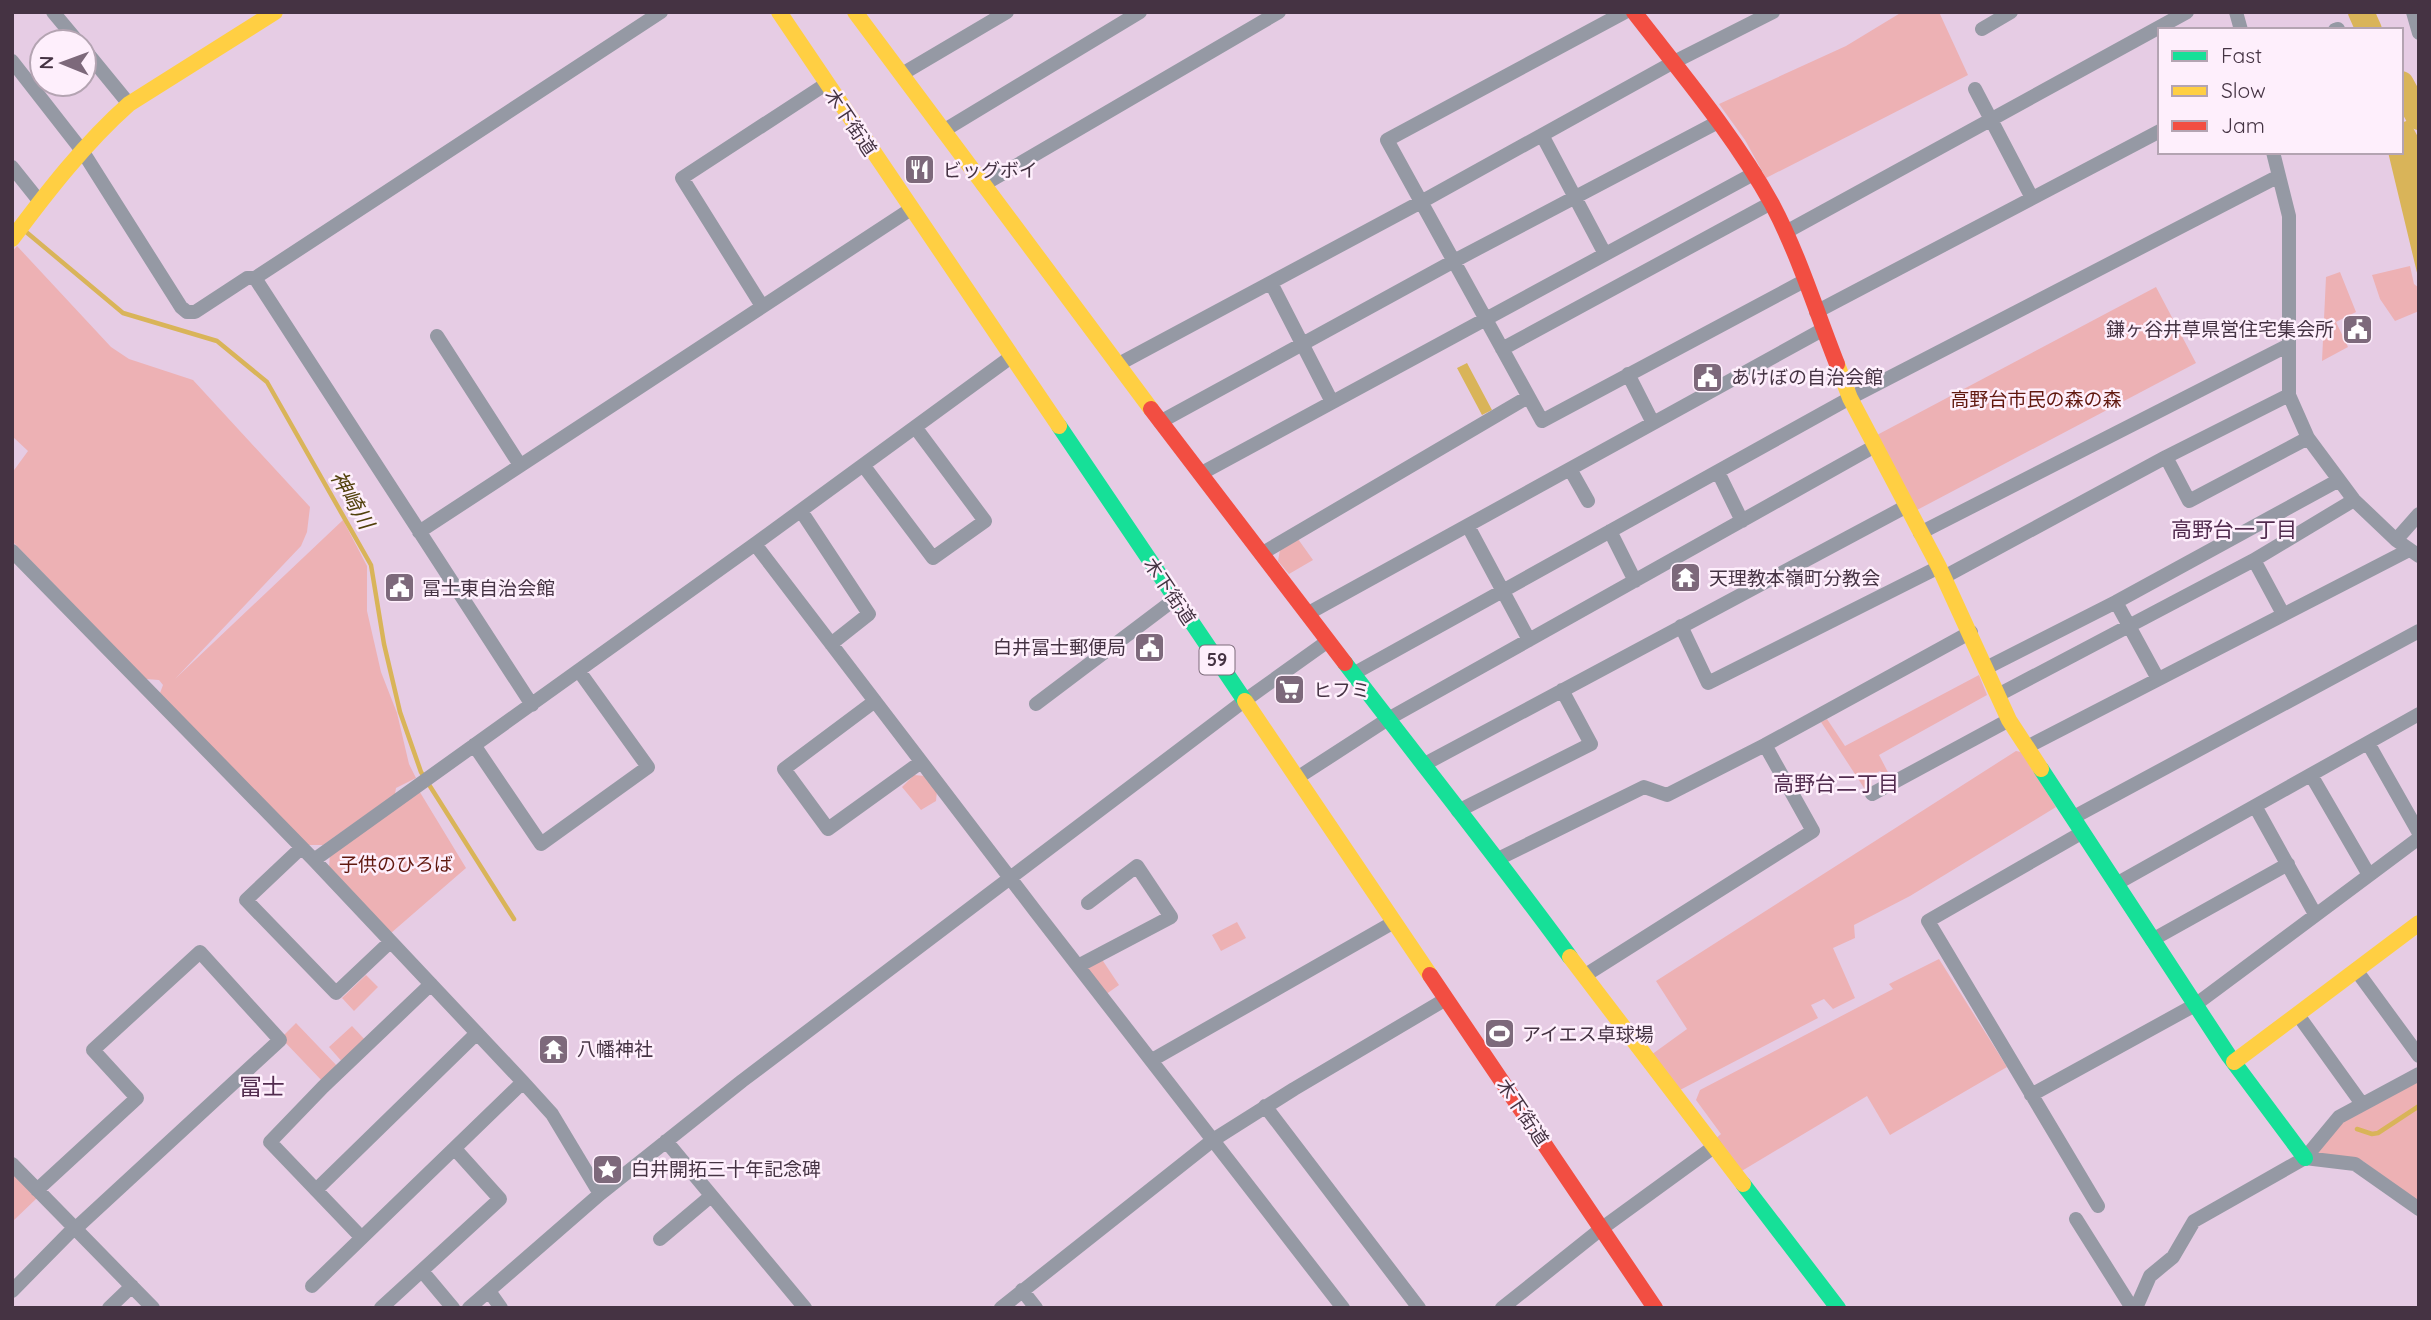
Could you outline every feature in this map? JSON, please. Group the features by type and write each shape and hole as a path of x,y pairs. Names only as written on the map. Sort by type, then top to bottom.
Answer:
{"street":[{"path":"53,12 66,28"},
{"path":"12,239 83,152 129,104 275,12"},
{"path":"12,61 83,152 181,307 187,312 195,312 247,278 255,278 661,12"},
{"name":"木下街道","path":"779,12 825,84 1655,1308"},
{"path":"902,74 1007,12"},
{"path":"943,131 1140,12"},
{"path":"983,184 1279,12"},
{"path":"1625,12 1387,140 1542,421 1804,281"},
{"path":"1634,12 1755,173 1786,232 1850,398 1971,632 2009,720 2152,940 2268,1111 2305,1158 2355,1164 2419,1209"},
{"path":"1117,365 1421,202 1672,63 1773,12"},
{"path":"1982,29 2011,12"},
{"path":"1786,232 2187,12"},
{"path":"2413,12 2419,33"},
{"path":"858,13 1160,422 1458,811 1498,859 1838,1308"},
{"path":"98,66 129,104"},
{"path":"762,306 682,178 825,84"},
{"path":"1975,89 2032,198"},
{"path":"1160,422 1454,261 1718,122"},
{"path":"1816,312 2158,132"},
{"path":"1542,135 1605,254"},
{"path":"2027,747 2283,614 2414,553 2396,540 2354,500 2308,438 2289,395 2289,216 2274,154"},
{"path":"12,167 40,202"},
{"path":"1200,474 1755,173"},
{"path":"1353,674 1850,398 2279,176"},
{"path":"1502,349 1771,202"},
{"path":"419,532 911,209"},
{"path":"255,278 532,705"},
{"path":"1271,283 1332,402"},
{"path":"1307,614 1822,330"},
{"path":"437,336 520,466"},
{"path":"1920,533 2287,346"},
{"path":"314,860 1011,357"},
{"path":"1629,374 1653,423"},
{"path":"1681,626 1708,683 1941,572 2289,395"},
{"path":"1261,554 1528,397"},
{"path":"863,465 933,558 985,521 915,428"},
{"path":"2166,457 2189,501 2308,438"},
{"path":"1297,778 1388,719 1875,446"},
{"path":"1570,469 1588,501"},
{"path":"1718,472 1742,521"},
{"path":"1986,667 2116,602 2339,480"},
{"path":"1998,695 2254,560 2354,500"},
{"path":"1423,765 1907,506"},
{"path":"801,511 869,614 831,643"},
{"path":"2396,540 2419,514"},
{"path":"1468,526 1529,640"},
{"path":"1610,531 1634,581"},
{"path":"755,544 1343,1308"},
{"path":"12,551 314,860 523,1082 552,1114 600,1194"},
{"path":"2254,560 2283,614"},
{"path":"1036,704 1175,598"},
{"path":"2116,602 2158,679"},
{"path":"2074,817 2419,631"},
{"path":"1498,859 1644,787 1667,795 1765,745 1971,632"},
{"path":"469,1308 600,1194 666,1141 1010,877 1328,641"},
{"path":"474,745 541,844 648,767 579,671"},
{"path":"1458,811 1591,744 1562,690"},
{"path":"875,701 784,769 828,829 921,761"},
{"path":"2116,884 2419,714"},
{"path":"1872,794 2009,720"},
{"path":"2368,743 2419,833"},
{"path":"1584,976 1813,831 1765,745"},
{"path":"2311,775 2369,875"},
{"path":"2255,806 2315,914"},
{"path":"2083,832 1928,921 2098,1206"},
{"path":"2031,1095 2195,1005 2419,838"},
{"path":"301,848 246,900 335,993 390,942"},
{"path":"2152,940 2288,864"},
{"path":"1077,965 1171,918 1137,866 1088,903"},
{"path":"1153,1060 1394,922"},
{"path":"2234,1062 2418,926"},
{"path":"12,1291 75,1228 280,1040 200,952 93,1050 137,1098 37,1190"},
{"path":"2356,971 2419,1056"},
{"path":"361,1237 270,1142 323,1087 431,984"},
{"path":"1001,1308 1213,1140 1446,999"},
{"path":"2298,1014 2362,1104"},
{"path":"316,1190 477,1033"},
{"path":"2134,1308 2150,1276 2173,1256 2193,1221 2305,1158 2339,1116 2419,1074"},
{"path":"312,1286 523,1082"},
{"path":"1265,1107 1419,1308"},
{"path":"666,1141 805,1308"},
{"path":"1502,1308 1601,1228 1715,1146"},
{"path":"381,1308 500,1199 455,1149"},
{"path":"12,1164 153,1308"},
{"path":"660,1239 711,1196"},
{"path":"2076,1219 2134,1308"},
{"path":"422,1271 453,1308"},
{"path":"109,1308 131,1286"},
{"path":"1022,1290 1036,1308"},
{"path":"489,1291 501,1308"}],"green space":[{"path":"1902,12 1939,12 1968,75 1766,178 1745,140 1719,104 1846,46"},
{"path":"17,246 111,347 129,359 193,380 310,507 307,532 301,546 175,679 343,520 367,566 367,611 381,672 397,713 409,764 416,778 396,788 395,794 323,845 306,845 160,693 163,685 159,680 146,679 12,541 12,473 28,451 12,436 12,252"},
{"path":"2410,266 2414,284 2419,288 2419,311 2395,321 2380,299 2372,275"},
{"path":"2340,272 2356,312 2336,322 2348,347 2322,361 2326,277"},
{"name":"高野台市民の森の森","path":"2156,287 2196,363 1917,510 1877,435"},
{"path":"1298,539 1313,560 1289,574 1278,561 1280,550"},
{"path":"1979,675 1987,695 1879,755 1891,778 1880,771 1871,776 1872,788 1866,791 1821,722 1827,719 1845,746"},
{"path":"2016,751 2021,752 2056,807 1910,896 1854,925 1855,938 1833,948 1855,998 1833,1009 1824,999 1811,1005 1818,1018 1680,1090 1651,1055 1687,1029 1656,981"},
{"path":"914,775 925,776 937,791 936,801 921,810 902,787"},
{"name":"子供のひろば","path":"418,789 466,868 391,933 329,868 330,853"},
{"path":"1237,922 1246,938 1221,951 1212,935"},
{"path":"1101,958 1119,985 1105,995 1085,969"},
{"path":"1939,959 2007,1067 1890,1135 1867,1096 1740,1172 1714,1140 1721,1134 1696,1100 1700,1090 1893,989 1889,984"},
{"path":"366,975 378,987 354,1011 342,998"},
{"path":"296,1023 339,1068 324,1083 281,1038"},
{"path":"352,1026 367,1042 344,1064 329,1047"},
{"path":"2419,1081 2419,1203 2363,1161 2315,1153 2343,1121"},
{"path":"12,1172 37,1198 12,1222"}],"shaded area":[{"path":"2409,120 2419,139 2419,281 2388,154 2403,154 2403,122"},
{"path":"1467,363 1492,410 1482,415 1457,368"}],"waterway":[{"path":"2361,12 2368,28"},
{"path":"2403,88 2419,117"},
{"name":"神崎川","path":"25,231 123,313 217,341 267,382 371,565 384,644 400,712 421,772 514,919"},
{"path":"2357,1129 2372,1134 2378,1133 2419,1106"}],"traffic: fast":[{"path":"1059,426 1245,701"},
{"path":"1345,663 1570,957"},
{"path":"2041,769 2229,1056 2305,1158"},
{"path":"1743,1184 1838,1308"}],"traffic: slow":[{"path":"12,239 82,151 129,104 275,12"},
{"path":"779,12 1059,426"},
{"path":"855,12 1151,409"},
{"path":"1837,364 1850,398 1939,567 2009,720 2041,769"},
{"path":"1245,701 1430,975"},
{"path":"2234,1062 2419,923"},
{"path":"1570,957 1743,1184"}],"traffic: jam":[{"path":"1634,12 1724,129 1772,204 1799,263 1837,364"},
{"path":"1151,409 1345,663"},
{"path":"1430,975 1655,1308"}],"place":[{"name":"ビッグボイ","path":"920,170"},
{"name":"鎌ヶ谷井草県営住宅集会所","path":"2357,329"},
{"name":"あけぼの自治会館","path":"1708,377"},
{"name":"天理教本嶺町分教会","path":"1686,578"},
{"name":"冨士東自治会館","path":"399,588"},
{"name":"白井冨士郵便局","path":"1149,647"},
{"name":"ヒフミ","path":"1290,690"},
{"name":"アイエス卓球場","path":"1499,1034"},
{"name":"八幡神社","path":"554,1049"},
{"name":"白井開拓三十年記念碑","path":"608,1169"}],"district":[{"name":"高野台一丁目","path":"2234,530"},
{"name":"高野台二丁目","path":"1836,784"},
{"name":"冨士","path":"262,1087"}]}
